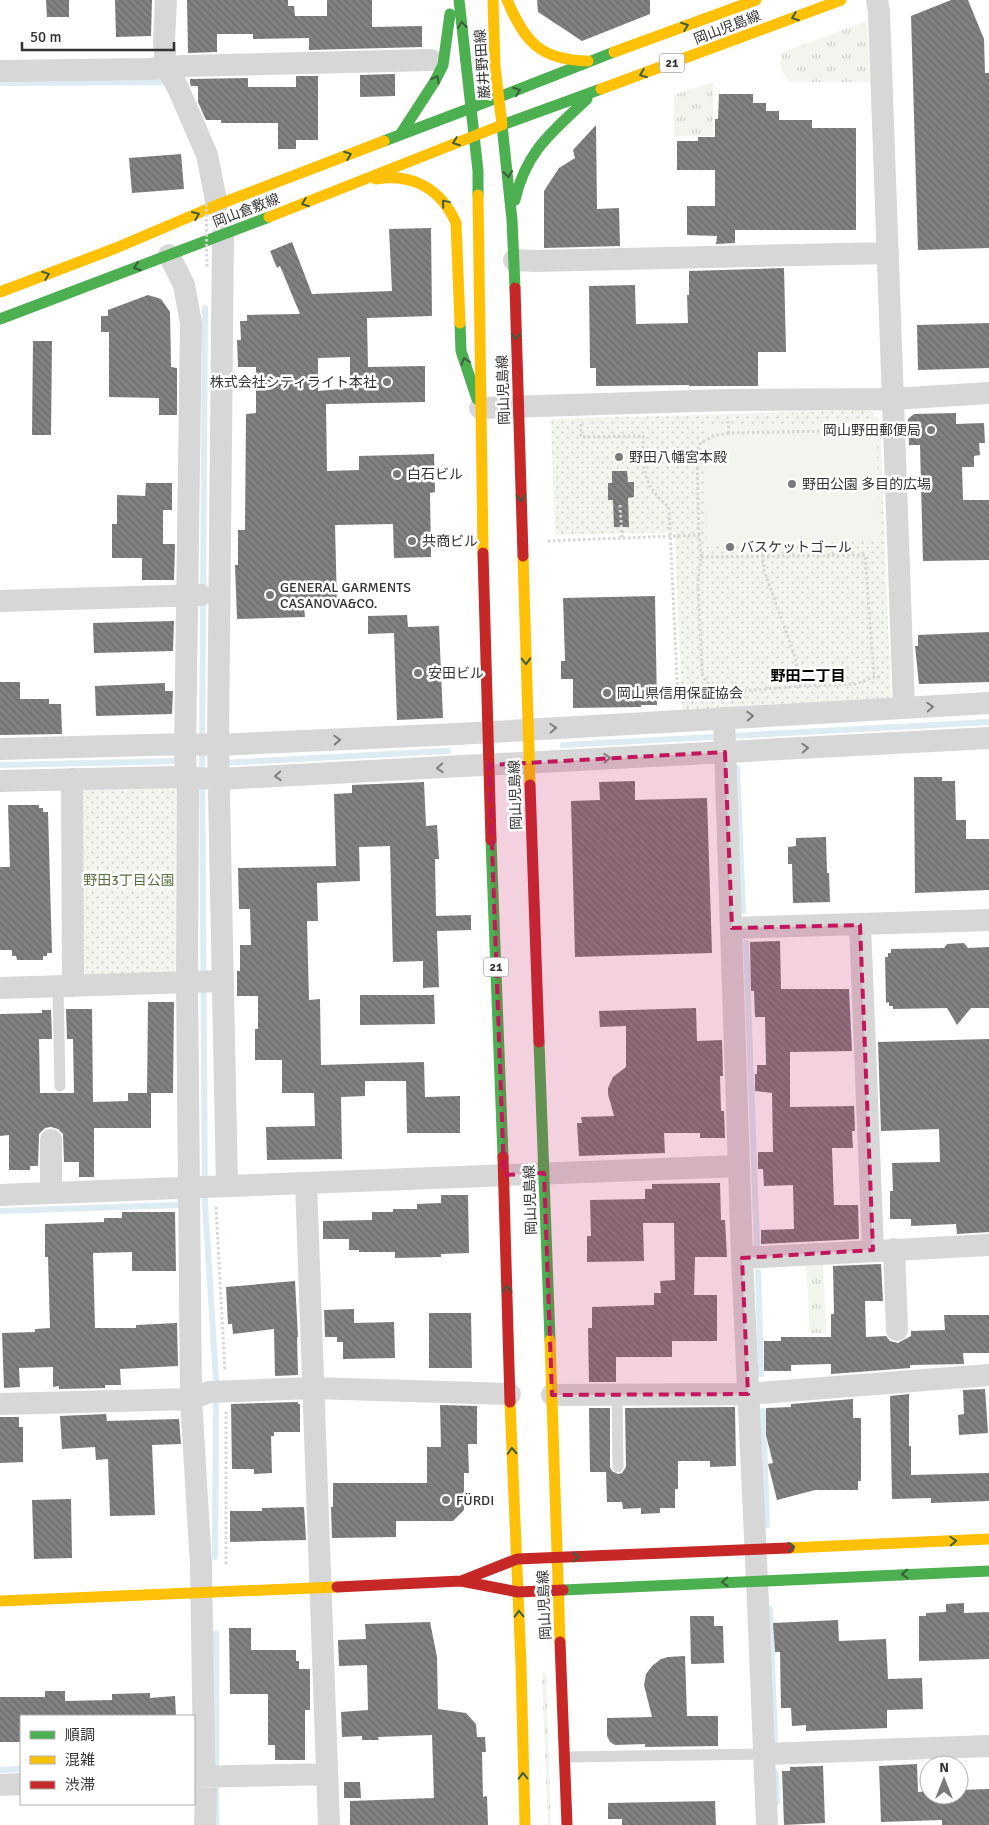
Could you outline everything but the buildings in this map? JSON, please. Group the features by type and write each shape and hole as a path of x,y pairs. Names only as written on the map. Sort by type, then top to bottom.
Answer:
{"main road":[{"path":"400,135 435,81 443,65 452,0"},
{"name":"巌井野田線","path":"459,0 471,108"},
{"name":"巌井野田線","path":"493,0 495,67 502,125"},
{"path":"507,0 522,32 536,47 562,60 591,61"},
{"name":"岡山児島線","path":"525,1825 504,1175 489,766 486,732 478,171 471,108 756,0"},
{"name":"岡山児島線","path":"567,1825 529,763 514,260 512,220 502,125 596,92 841,0"},
{"path":"512,220 516,195 534,150 596,92"},
{"name":"岡山倉敷線","path":"0,292 116,248 212,200 400,135 471,108"},
{"name":"岡山倉敷線","path":"0,318 169,256 502,125"},
{"path":"362,180 396,177 414,181 441,197 451,210 456,223 461,351 480,408"},
{"path":"461,1581 517,1559 989,1539"},
{"path":"0,1601 201,1594 461,1581 518,1592 989,1571"}],"street":[{"path":"166,0 164,41 166,67 178,88 207,155 212,200"},
{"path":"877,0 894,399 904,708"},
{"path":"0,71 149,69 431,60"},
{"path":"205,1825 207,1772 201,1594 208,1394 202,762 204,595 223,235"},
{"path":"514,260 888,253"},
{"path":"169,256 184,285 191,323 204,595 202,762 188,791 203,981 207,1187"},
{"path":"480,408 727,400 894,399 989,393"},
{"path":"0,601 204,595"},
{"path":"0,749 202,762 489,766 529,763 728,732 904,708 989,703"},
{"path":"0,781 72,779 202,762 486,732 678,721 728,732 989,738"},
{"path":"728,732 742,1258 767,1825"},
{"path":"66,986 72,779"},
{"path":"732,928 989,920"},
{"path":"860,925 884,1250 896,1330"},
{"path":"0,988 203,981"},
{"path":"50,1140 51,1193"},
{"path":"0,1195 739,1166"},
{"path":"306,1184 329,1825"},
{"path":"742,1258 989,1244"},
{"path":"552,1395 748,1394 989,1375"},
{"path":"0,1404 312,1388 510,1394"},
{"path":"764,1754 989,1746"},
{"path":"207,1772 327,1774"},
{"path":"0,1785 20,1784"}],"lane":[{"path":"60,1086 66,986"},
{"path":"617,1395 618,1467"},
{"path":"565,1757 764,1754"}],"path":[{"path":"207,269 212,200"},
{"path":"727,400 729,434"},
{"path":"580,405 581,437 643,436 643,465 650,487 660,500 669,507 678,721"},
{"path":"895,429 729,434 713,436 700,444 697,460 701,557 698,582 702,673 710,687 728,691 744,691 856,684 874,677 903,678"},
{"path":"620,505 622,537"},
{"path":"548,541 699,535"},
{"path":"701,557 866,555 874,677"},
{"path":"763,556 764,570 795,656 800,686"},
{"path":"728,732 744,691"}],"highlighted area":[{"path":"725,752 732,928 860,925 873,1250 742,1258 748,1394 552,1395 544,1173 504,1175 489,765"}],"green space":[{"path":"867,21 870,82 792,82 785,77 782,70 781,53"},
{"path":"713,82 713,136 674,136 674,95"},
{"path":"870,410 880,421 891,700 682,710 675,532 555,535 551,419"},
{"name":"野田公園 多目的広場","path":"877,423 879,541 707,544 706,426"},
{"name":"野田3丁目公園","path":"172,785 179,792 179,966 173,972 87,975 80,968 79,794 85,788"},
{"path":"823,1262 826,1333 810,1333 806,1263"},
{"path":"543,1672 545,1672 551,1825 548,1825 542,1676"}],"waterway":[{"path":"0,83 160,82"},
{"path":"205,308 202,762 205,1204 216,1379 215,1557"},
{"path":"563,745 989,722"},
{"path":"222,763 448,751"},
{"path":"0,765 182,761"},
{"path":"737,768 743,911"},
{"path":"746,943 757,1246"},
{"path":"0,1211 178,1205"},
{"path":"758,1272 761,1374"},
{"path":"763,1411 767,1525"},
{"path":"770,1609 775,1741"},
{"path":"216,1633 216,1825"},
{"path":"0,1770 20,1769"},
{"path":"776,1773 777,1802"}],"traffic: fast":[{"path":"384,141 471,108 459,0"},
{"path":"400,135 435,81 443,65 450,14"},
{"path":"478,195 478,171 471,108 614,52"},
{"path":"515,288 512,220 502,125 601,89"},
{"path":"515,200 520,183 533,155 552,133 587,99"},
{"path":"0,319 269,217"},
{"path":"460,323 461,351 477,399"},
{"path":"491,840 503,1157"},
{"path":"539,1042 550,1340"},
{"path":"563,1590 989,1571"}],"traffic: slow":[{"path":"269,217 502,125 495,67 493,0"},
{"path":"507,0 520,27 536,46 558,57 588,61"},
{"path":"614,52 756,0"},
{"path":"601,89 841,0"},
{"path":"0,292 116,248 217,205 384,141"},
{"path":"376,179 389,178 414,181 434,193 450,211 456,223 460,323"},
{"path":"478,195 483,553"},
{"path":"523,556 530,785"},
{"path":"550,1340 560,1642"},
{"path":"510,1402 521,1665 525,1825"},
{"path":"789,1548 989,1539"},
{"path":"0,1601 337,1587"}],"traffic: jam":[{"path":"515,288 523,556"},
{"path":"483,553 491,840"},
{"path":"530,785 539,1042"},
{"path":"503,1157 510,1402"},
{"path":"461,1581 517,1559 789,1548"},
{"path":"337,1587 461,1581 518,1592 563,1590"},
{"path":"560,1642 567,1825"}],"place":[{"name":"株式会社シティライト本社","path":"387,382"},
{"name":"岡山野田郵便局","path":"931,430"},
{"name":"野田八幡宮本殿","path":"619,457"},
{"name":"白石ビル","path":"397,474"},
{"name":"野田公園 多目的広場","path":"792,484"},
{"name":"共商ビル","path":"412,541"},
{"name":"バスケットゴール","path":"730,547"},
{"name":"GENERAL GARMENTS CASANOVA&CO.","path":"270,595"},
{"name":"安田ビル","path":"418,673"},
{"name":"岡山県信用保証協会","path":"607,693"},
{"name":"FÜRDI","path":"446,1500"}],"district":[{"name":"野田二丁目","path":"808,676"}]}
